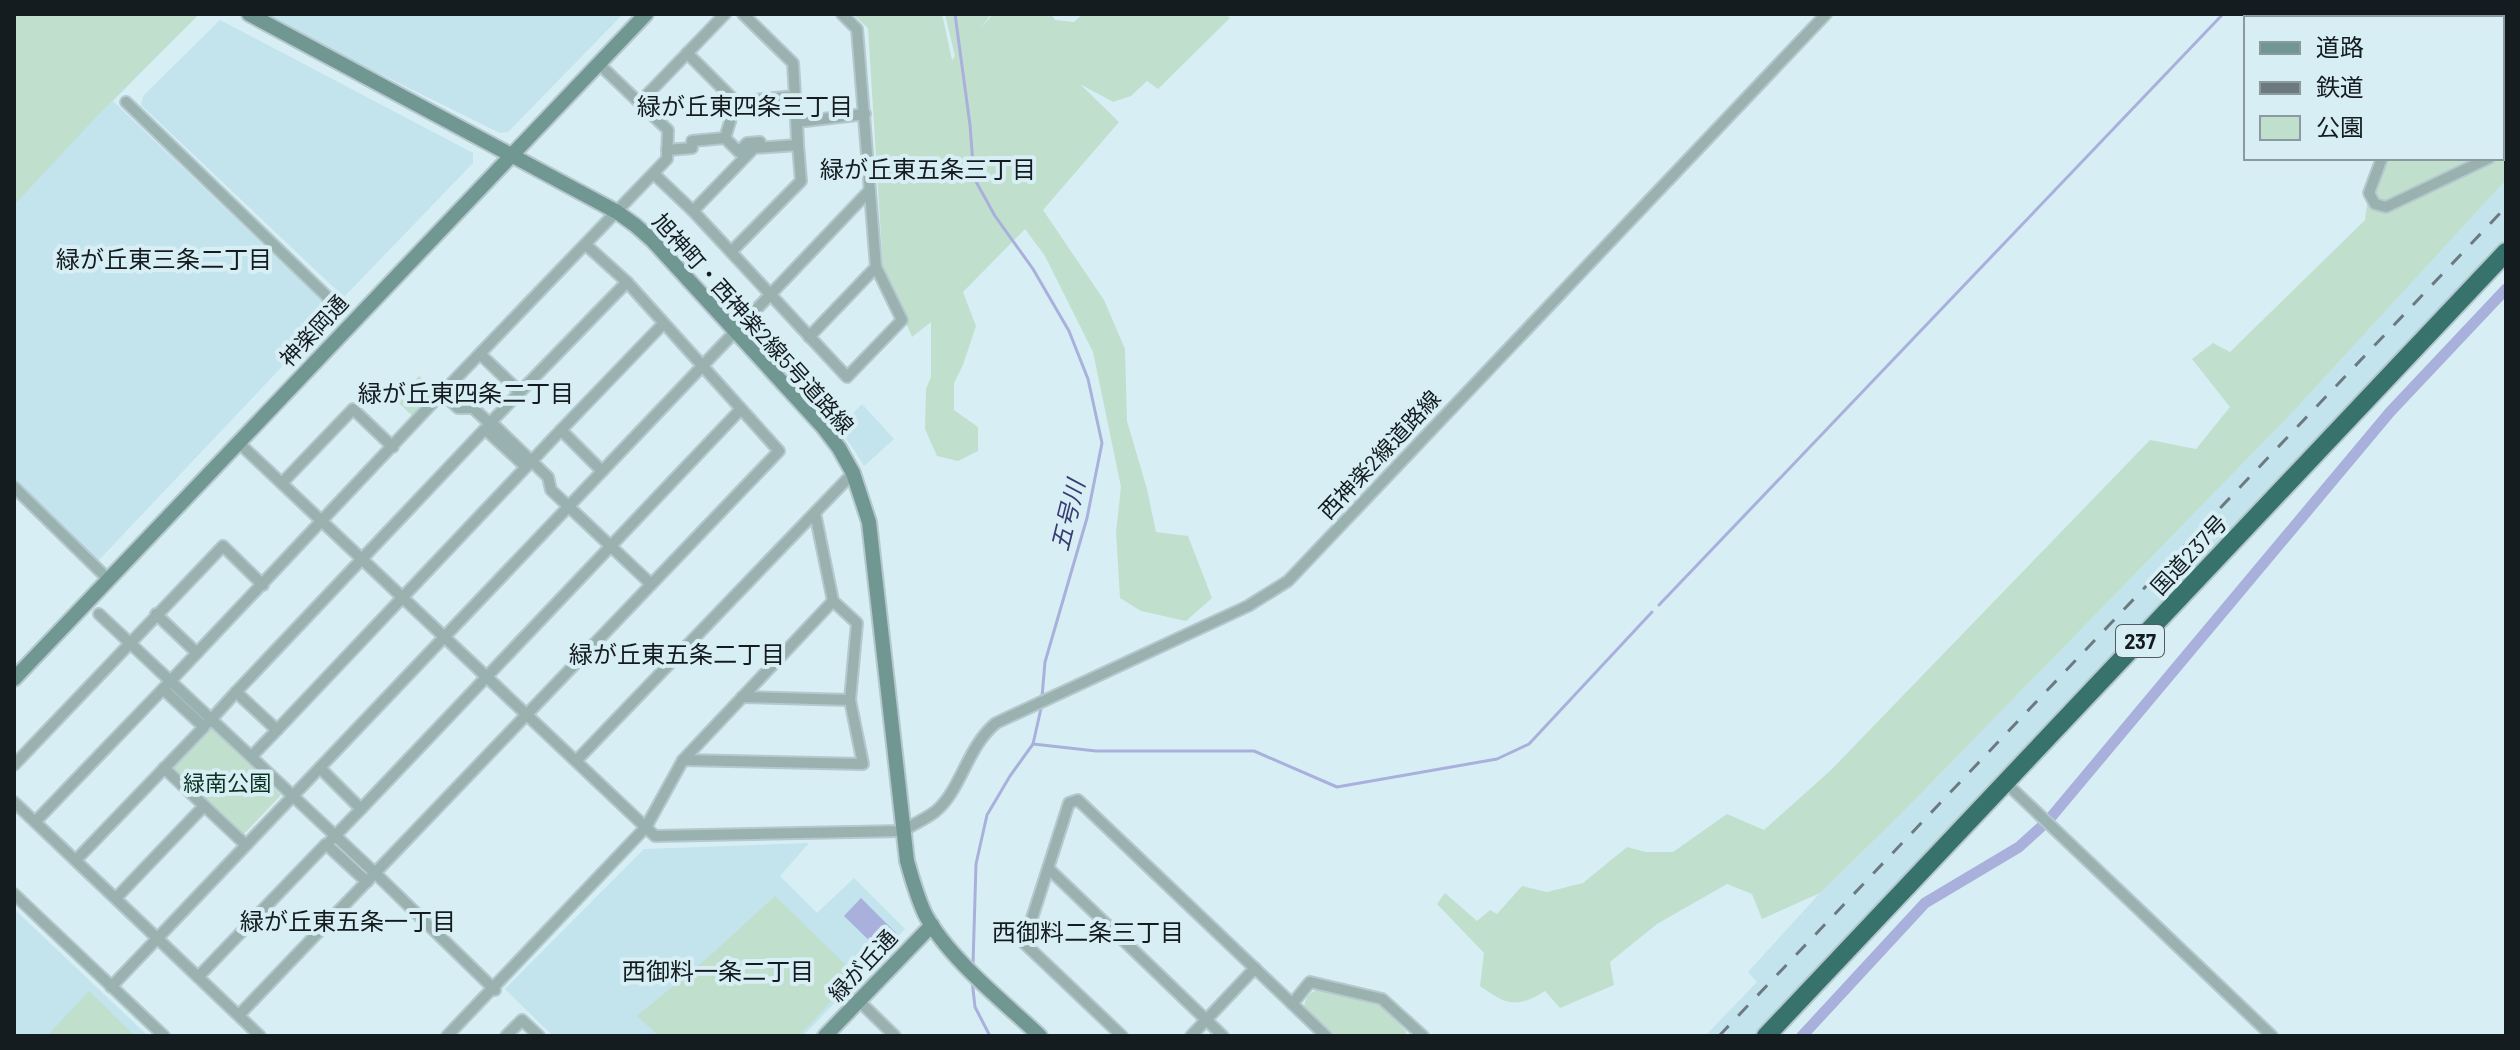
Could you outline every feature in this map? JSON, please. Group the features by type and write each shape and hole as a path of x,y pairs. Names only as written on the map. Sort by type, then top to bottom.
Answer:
{"highway":[{"name":"国道237号","path":"1768,1033 2506,252"}],"street":[{"name":"旭神町・西神楽2線5号道路線","path":"249,14 617,212 652,240 823,427 853,473 869,522 903,831 915,888 932,925 962,961 1040,1036"},
{"name":"神楽岡通","path":"14,679 646,14"},
{"path":"640,102 725,14"},
{"path":"731,252 801,181 793,63 743,14"},
{"path":"654,174 693,211 847,377 902,320 876,267 857,29 842,14"},
{"name":"西神楽2線道路線","path":"903,831 936,811 983,734 996,723 1248,606 1288,581 1826,14"},
{"path":"687,53 736,102"},
{"path":"35,822 667,159 668,130 600,65"},
{"path":"736,102 795,96"},
{"path":"126,102 341,310"},
{"path":"725,138 736,102"},
{"path":"797,122 865,114"},
{"path":"725,138 739,152 747,143 798,142"},
{"path":"667,150 692,148 692,141 725,138"},
{"path":"693,211 754,148 798,142"},
{"path":"2381,160 2369,193 2375,204 2386,207 2485,160"},
{"path":"111,987 869,191"},
{"path":"239,1015 779,451 627,282 586,245"},
{"path":"809,337 876,267"},
{"path":"76,860 627,282"},
{"path":"252,756 663,324"},
{"path":"480,354 520,392"},
{"path":"442,393 458,408 473,408 528,464 548,477 551,490 651,584"},
{"path":"282,483 353,409 393,447"},
{"path":"198,977 741,409"},
{"path":"561,430 602,471"},
{"path":"238,442 655,836 903,831"},
{"path":"576,761 853,473"},
{"path":"14,487 108,579"},
{"path":"683,760 863,764 850,700 857,623 833,601 815,513"},
{"path":"14,765 223,546 263,585"},
{"path":"447,1036 646,827 683,760 833,601"},
{"path":"99,614 208,723 252,756 293,796 367,882"},
{"path":"156,614 197,653"},
{"path":"236,692 277,730"},
{"path":"742,697 850,700"},
{"path":"164,768 246,845"},
{"path":"320,768 361,809"},
{"path":"2006,783 2272,1036"},
{"path":"1122,1036 1024,943 1069,803 1078,800 1326,1036"},
{"path":"14,802 260,1036"},
{"path":"116,898 204,806"},
{"path":"330,840 375,873 495,989"},
{"path":"1049,869 1223,1036"},
{"path":"14,894 164,1036"},
{"name":"緑が丘通","path":"825,1036 932,925"},
{"path":"1191,1036 1255,968"},
{"path":"1292,1004 1310,982 1382,999 1423,1036"},
{"path":"859,1001 895,1036"},
{"path":"506,1036 522,1020 539,1036"}],"shaded area":[{"path":"14,14 199,14 113,101 329,308 330,316 98,561 14,480"},
{"path":"259,14 623,14 508,132 500,133"},
{"path":"220,20 473,153 473,163 344,297 141,105 143,96"},
{"path":"2506,180 2506,241 1754,1036 1705,1036 1757,982 1748,972 1820,893 2290,415"},
{"path":"862,404 894,439 864,466 838,429"},
{"path":"809,843 780,876 817,913 854,878 905,929 803,1036 553,1036 505,989 644,849"},
{"path":"14,909 148,1036 14,1036"}],"green space":[{"path":"14,14 199,14 14,205"},
{"path":"853,14 942,14 952,60 955,56 945,14 991,14 981,28 993,14 1051,14 1055,20 1074,22 1083,14 1226,14 1230,18 1158,89 1147,81 1131,96 1113,102 1080,84 1119,122 1043,210 1104,300 1125,349 1127,421 1156,532 1188,536 1212,598 1186,621 1141,611 1120,598 1116,532 1121,487 1093,352 1045,256 1025,229 963,292 976,326 954,383 954,410 978,427 978,451 958,461 937,456 925,429 926,389 931,377 931,322 912,337 883,269 868,28"},
{"path":"2506,14 2506,180 2290,415 1820,893 1762,919 1752,894 1727,884 1657,924 1610,962 1614,985 1560,1008 1545,991 1526,1000 1512,1002 1480,986 1484,953 1437,904 1445,893 1477,921 1490,910 1497,914 1522,886 1547,892 1583,883 1627,847 1646,852 1673,852 1727,814 1764,830 1831,770 2150,440 2196,449 2230,407 2192,359 2213,343 2230,352 2365,220 2369,191 2380,160 2504,160 2504,16 2414,16"},
{"path":"419,376 435,391 412,416 396,400"},
{"name":"緑南公園","path":"210,727 281,795 243,835 172,767"},
{"path":"775,896 856,975 799,1036 659,1036 637,1016 713,953"},
{"path":"1319,989 1381,1006 1407,1032 1403,1036 1335,1036 1304,1007 1308,995"},
{"path":"89,991 135,1036 47,1036"}],"water":[{"path":"861,898 896,933 879,950 844,916"}],"waterway":[{"name":"五号川","path":"955,14 974,178 1069,331 1088,379 1102,443 1087,518 1045,662 1042,697"},
{"path":"1659,605 2223,14"},
{"path":"2052,816 2390,412 2506,289"},
{"path":"1033,744 1096,751 1254,751 1337,787 1497,759 1529,744 1652,612"},
{"name":"五号川","path":"973,964 976,864 987,815 1033,744 1042,704"},
{"path":"1802,1036 1925,903 2019,847 2041,827"},
{"name":"五号川","path":"972,980 975,1007 990,1036"}],"railway":[{"path":"1719,1036 2506,207"}],"district":[{"name":"緑が丘東四条三丁目","path":"745,105"},
{"name":"緑が丘東五条三丁目","path":"928,168"},
{"name":"緑が丘東三条二丁目","path":"164,258"},
{"name":"緑が丘東四条二丁目","path":"466,392"},
{"name":"緑が丘東五条二丁目","path":"677,653"},
{"name":"緑が丘東五条一丁目","path":"348,920"},
{"name":"西御料二条三丁目","path":"1088,931"},
{"name":"西御料一条二丁目","path":"718,970"}]}
